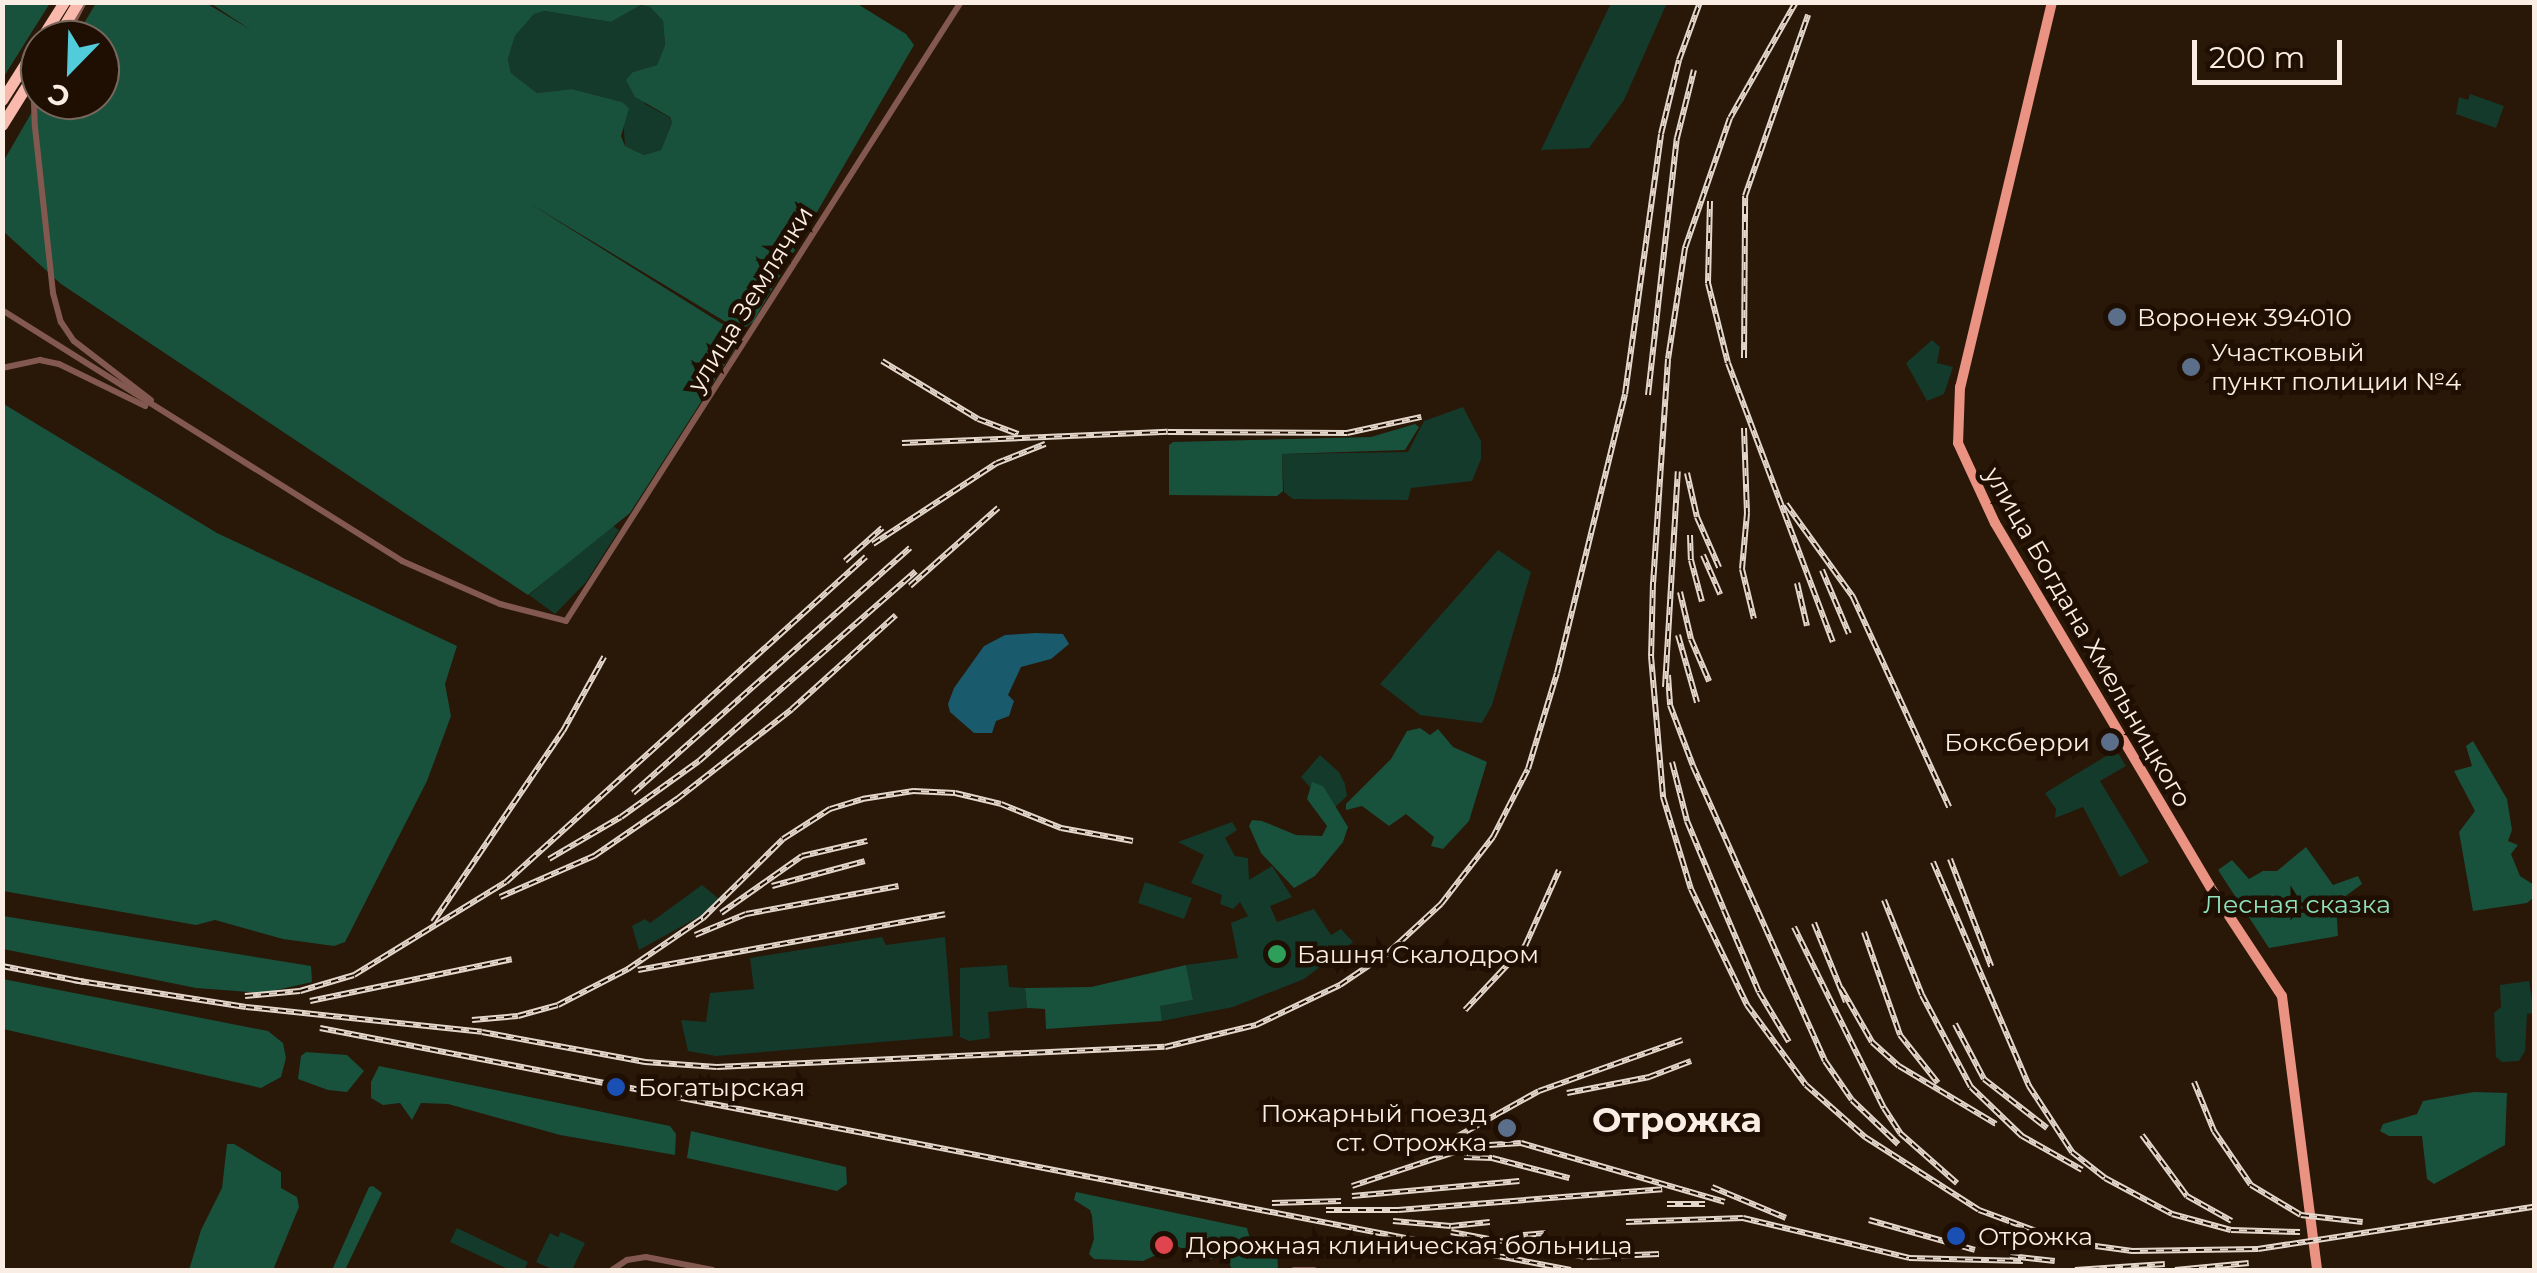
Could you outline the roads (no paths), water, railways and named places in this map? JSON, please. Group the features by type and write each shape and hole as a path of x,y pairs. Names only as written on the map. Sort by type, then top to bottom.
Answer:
{"highway":[{"path":"2,100 64,2"},
{"path":"2,124 20,96"}],"main road":[{"name":"улица Богдана Хмельницкого","path":"2052,2 1960,387 1958,443 1995,523 2214,893 2282,996 2317,1270"}],"street":[{"name":"улица Землячки","path":"192,430 436,578 546,620 562,622 572,616 960,2"},
{"path":"35,120 52,292 61,322 74,342 192,430"},
{"path":"2,310 192,430"},
{"path":"2,368 40,360 59,364 192,430"},
{"path":"612,1270 633,1258 646,1257 714,1270"},
{"path":"1294,1270 1314,1270"}],"water":[{"path":"1063,634 1069,644 1051,659 1021,667 1008,695 1014,701 1009,716 996,721 992,733 974,733 950,712 948,704 954,688 984,646 1005,635"}],"railway":[{"path":"73,980 246,1007 482,1032 645,1062 717,1067 1165,1047 1256,1025 1340,985 1389,952 1441,904 1493,837 1528,769 1557,673 1625,394 1661,134 1679,60 1700,2"},
{"path":"1796,2 1730,118 1685,248 1668,359 1653,582 1651,656 1663,797 1691,889 1747,1005 1806,1085 1865,1137 1979,1210 2066,1242 2132,1251 2258,1249 2534,1207"},
{"path":"1744,358 1745,196 1808,15"},
{"path":"1648,395 1677,138 1694,70"},
{"path":"1710,201 1708,283 1728,363 1833,642"},
{"path":"882,361 978,419 1018,434"},
{"path":"902,443 1168,432 1347,433 1421,417"},
{"path":"1744,428 1747,513 1742,569 1754,619"},
{"path":"873,544 997,463 1045,444"},
{"path":"1665,687 1678,471"},
{"path":"1687,473 1697,517 1719,567"},
{"path":"1786,504 1853,597 1949,807"},
{"path":"910,586 998,508"},
{"path":"845,561 882,528"},
{"path":"1690,535 1691,560 1702,602"},
{"path":"633,793 910,548"},
{"path":"1703,555 1720,594"},
{"path":"245,996 300,991 354,975 506,882 866,557"},
{"path":"1822,570 1849,634"},
{"path":"549,859 621,817 699,761 916,571"},
{"path":"1797,583 1807,626"},
{"path":"1680,592 1691,639 1709,681"},
{"path":"500,897 594,856 677,799 792,709 896,615"},
{"path":"1678,635 1697,702"},
{"path":"433,922 563,731 604,657"},
{"path":"1668,675 1670,705 1693,766 1825,1061 1852,1100 1898,1144"},
{"path":"1672,762 1687,821 1724,910 1759,992 1789,1042"},
{"path":"472,1020 518,1016 558,1005 628,969 703,918 783,839 830,809 862,799 913,791 955,793 1001,804 1061,828 1133,841"},
{"path":"721,913 802,856 867,841"},
{"path":"1950,859 1991,966"},
{"path":"772,886 865,861"},
{"path":"1933,862 2029,1086 2072,1152 2105,1178 2172,1214 2231,1230 2300,1232"},
{"path":"1465,1010 1525,946 1559,870"},
{"path":"695,935 746,914 898,886"},
{"path":"1884,900 1922,995 1971,1087 2022,1136 2082,1170"},
{"path":"638,970 945,914"},
{"path":"1814,923 1846,1002"},
{"path":"1794,927 1884,1108 1900,1133 1957,1183"},
{"path":"1864,932 1900,1035 1938,1083"},
{"path":"310,1001 512,959"},
{"path":"2,966 84,982"},
{"path":"1841,988 1872,1042 1899,1066 1996,1124"},
{"path":"1955,1024 1984,1079 2047,1128"},
{"path":"320,1028 1571,1270"},
{"path":"1440,1146 1539,1091 1682,1040"},
{"path":"1567,1093 1649,1077 1691,1061"},
{"path":"2194,1082 2214,1131 2251,1185 2301,1215 2363,1222"},
{"path":"2142,1135 2187,1196 2232,1221"},
{"path":"1352,1186 1473,1146 1521,1143 1725,1202"},
{"path":"1464,1157 1492,1158 1569,1178"},
{"path":"1352,1196 1519,1181"},
{"path":"1712,1187 1786,1218"},
{"path":"1326,1210 1398,1210 1662,1189"},
{"path":"1272,1203 1341,1201"},
{"path":"1667,1204 1705,1204"},
{"path":"1626,1222 1743,1218 1909,1258 2023,1261"},
{"path":"1869,1220 1975,1250"},
{"path":"1393,1221 1451,1226 1490,1222"},
{"path":"1451,1232 1586,1257 1659,1254"},
{"path":"1512,1236 1547,1233"},
{"path":"2010,1256 2055,1261"},
{"path":"2175,1270 2249,1263"},
{"path":"2075,1270 2165,1264"}],"place":[{"name":"Воронеж 394010","path":"2117,317"},
{"name":"Участковый пункт полиции №4","path":"2191,367"},
{"name":"Боксберри","path":"2110,742"},
{"name":"Башня Скалодром","path":"1277,954"},
{"name":"Богатырская","path":"616,1087"},
{"name":"Пожарный поезд ст. Отрожка","path":"1507,1128"},
{"name":"Отрожка","path":"1956,1236"},
{"name":"Дорожная клиническая больница","path":"1164,1245"}],"district":[{"name":"Отрожка","path":"1677,1120"}],"park label":[{"name":"Лесная сказка","path":"2297,904"}]}
